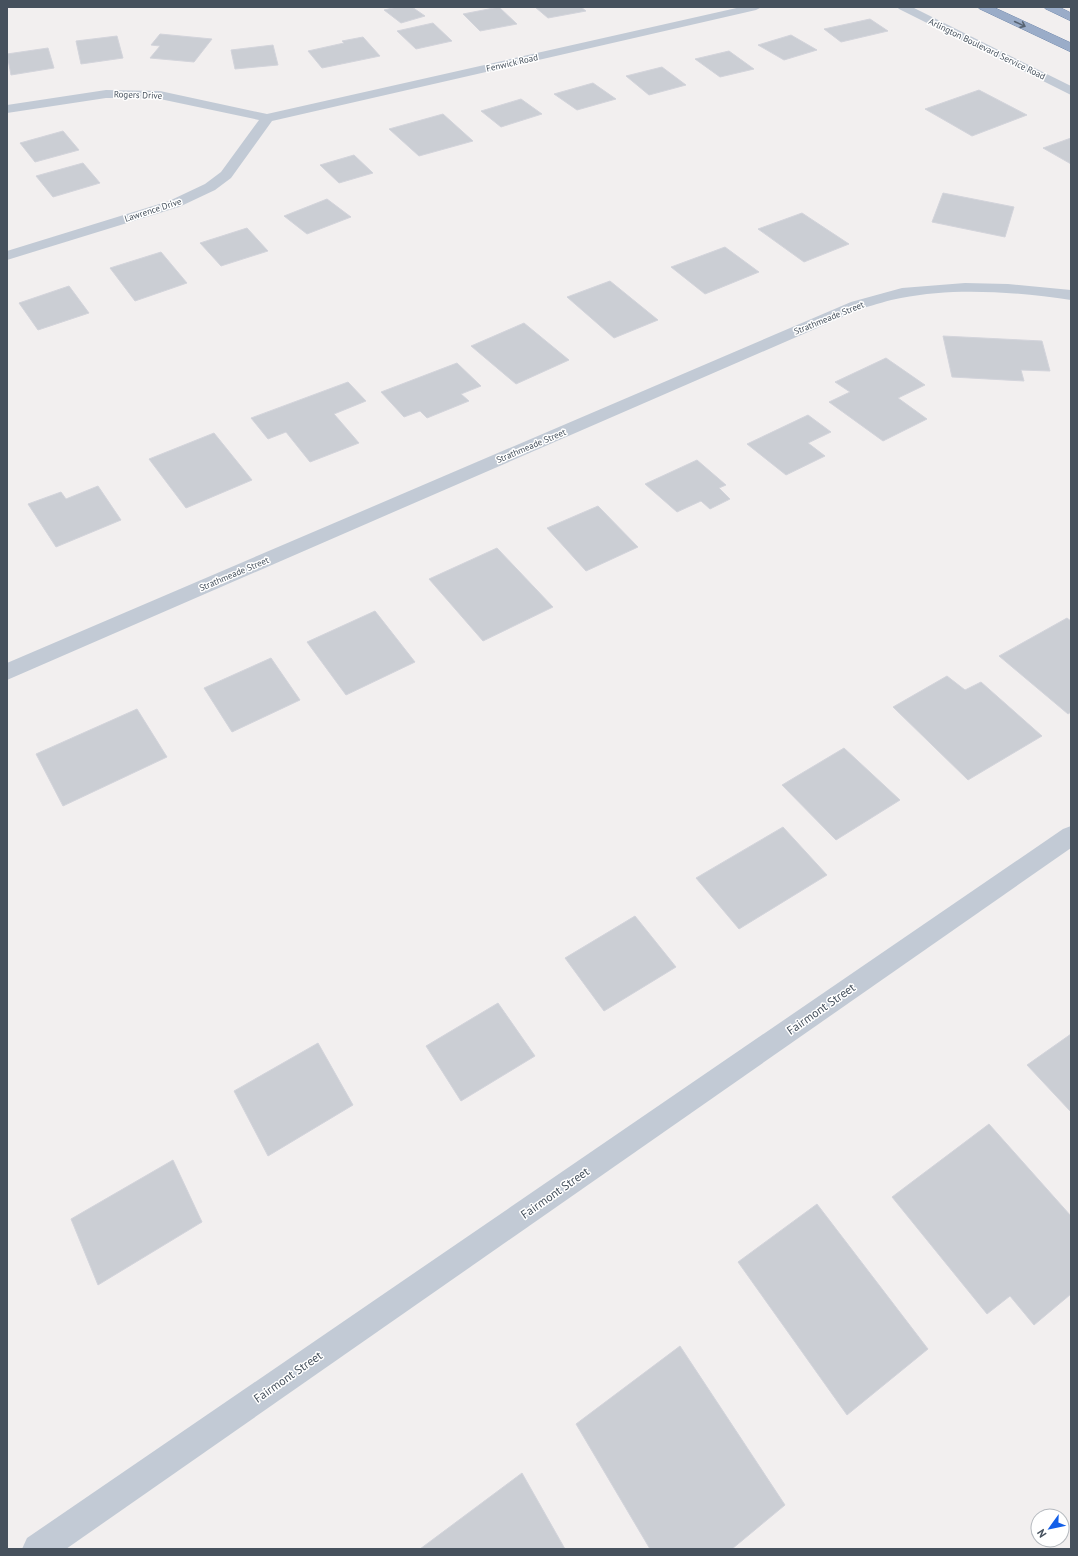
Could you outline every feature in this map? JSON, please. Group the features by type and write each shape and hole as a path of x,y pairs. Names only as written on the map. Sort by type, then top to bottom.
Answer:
{"highway":[{"path":"984,7 1071,48"},
{"path":"1050,7 1071,17"}],"street":[{"name":"Fenwick Road","path":"267,118 756,7"},
{"name":"Arlington Boulevard Service Road","path":"903,7 1071,91"},
{"name":"Rogers Drive","path":"7,109 106,94 131,94 173,98 267,118"},
{"name":"Lawrence Drive","path":"7,256 174,204 193,196 226,175 267,118"},
{"name":"Strathmeade Street","path":"7,672 857,305 900,294 944,288 993,287 1047,291 1071,295"},
{"name":"Fairmont Street","path":"38,1549 1071,836"}],"building":[{"path":"397,7 412,7 425,16 401,23 384,10"},
{"path":"499,7 517,24 480,31 463,14"},
{"path":"535,7 581,7 586,11 548,18"},
{"path":"870,19 888,31 841,42 824,29"},
{"path":"433,23 452,41 416,49 397,31"},
{"path":"160,34 212,39 194,62 150,58 160,46 151,45"},
{"path":"791,35 817,50 784,60 758,45"},
{"path":"117,36 123,58 81,64 76,41"},
{"path":"363,37 380,56 322,68 308,51 344,43 342,41"},
{"path":"273,45 278,65 235,69 231,50"},
{"path":"48,48 54,68 11,75 7,54"},
{"path":"729,51 754,69 720,77 695,59"},
{"path":"662,67 686,85 649,95 626,76"},
{"path":"593,83 616,99 577,110 554,94"},
{"path":"979,90 1027,115 972,136 925,109"},
{"path":"521,99 542,114 501,127 481,111"},
{"path":"443,114 473,141 419,156 389,129"},
{"path":"63,131 79,150 35,162 20,143"},
{"path":"1071,138 1071,164 1043,148"},
{"path":"354,155 373,173 339,183 320,165"},
{"path":"83,163 100,183 53,197 36,176"},
{"path":"943,193 1014,207 1005,237 932,222"},
{"path":"327,199 351,217 307,234 284,216"},
{"path":"802,213 849,244 804,262 758,229"},
{"path":"247,228 268,251 221,266 200,243"},
{"path":"725,247 759,272 705,294 671,267"},
{"path":"161,252 187,283 135,301 110,268"},
{"path":"610,281 658,320 614,338 567,297"},
{"path":"69,286 89,313 38,330 19,303"},
{"path":"524,323 569,360 516,384 471,346"},
{"path":"943,336 1042,341 1050,371 1021,370 1024,381 952,377"},
{"path":"886,358 925,385 898,398 927,419 883,441 829,402 850,392 835,382"},
{"path":"457,363 481,386 461,394 469,401 427,418 420,411 404,417 381,392"},
{"path":"348,382 366,401 334,414 359,443 310,462 286,432 268,439 251,418"},
{"path":"808,415 831,432 808,443 825,456 786,475 747,444"},
{"path":"214,433 252,480 186,508 149,459"},
{"path":"697,460 726,485 719,488 730,499 710,509 701,501 677,512 645,484"},
{"path":"98,486 121,520 56,547 28,504 61,492 66,499"},
{"path":"598,506 638,547 586,571 547,528"},
{"path":"497,548 553,607 483,641 429,579"},
{"path":"375,611 415,662 346,695 307,642"},
{"path":"1067,618 1071,621 1071,712 1068,714 999,656"},
{"path":"271,658 300,700 232,732 204,688"},
{"path":"947,676 965,690 981,682 1042,736 968,780 893,707"},
{"path":"137,709 167,757 63,806 36,754"},
{"path":"844,748 900,800 836,840 782,785"},
{"path":"783,827 827,875 739,929 696,878"},
{"path":"635,916 676,967 604,1011 565,958"},
{"path":"498,1003 535,1056 461,1101 426,1046"},
{"path":"1071,1034 1071,1112 1027,1065"},
{"path":"318,1043 353,1105 268,1156 234,1091"},
{"path":"989,1124 1071,1216 1071,1294 1034,1325 1010,1296 987,1314 892,1197"},
{"path":"173,1160 202,1222 98,1285 71,1219"},
{"path":"817,1204 928,1349 847,1415 738,1262"},
{"path":"680,1346 785,1505 732,1549 650,1549 576,1424"},
{"path":"522,1473 565,1549 420,1549"}]}
